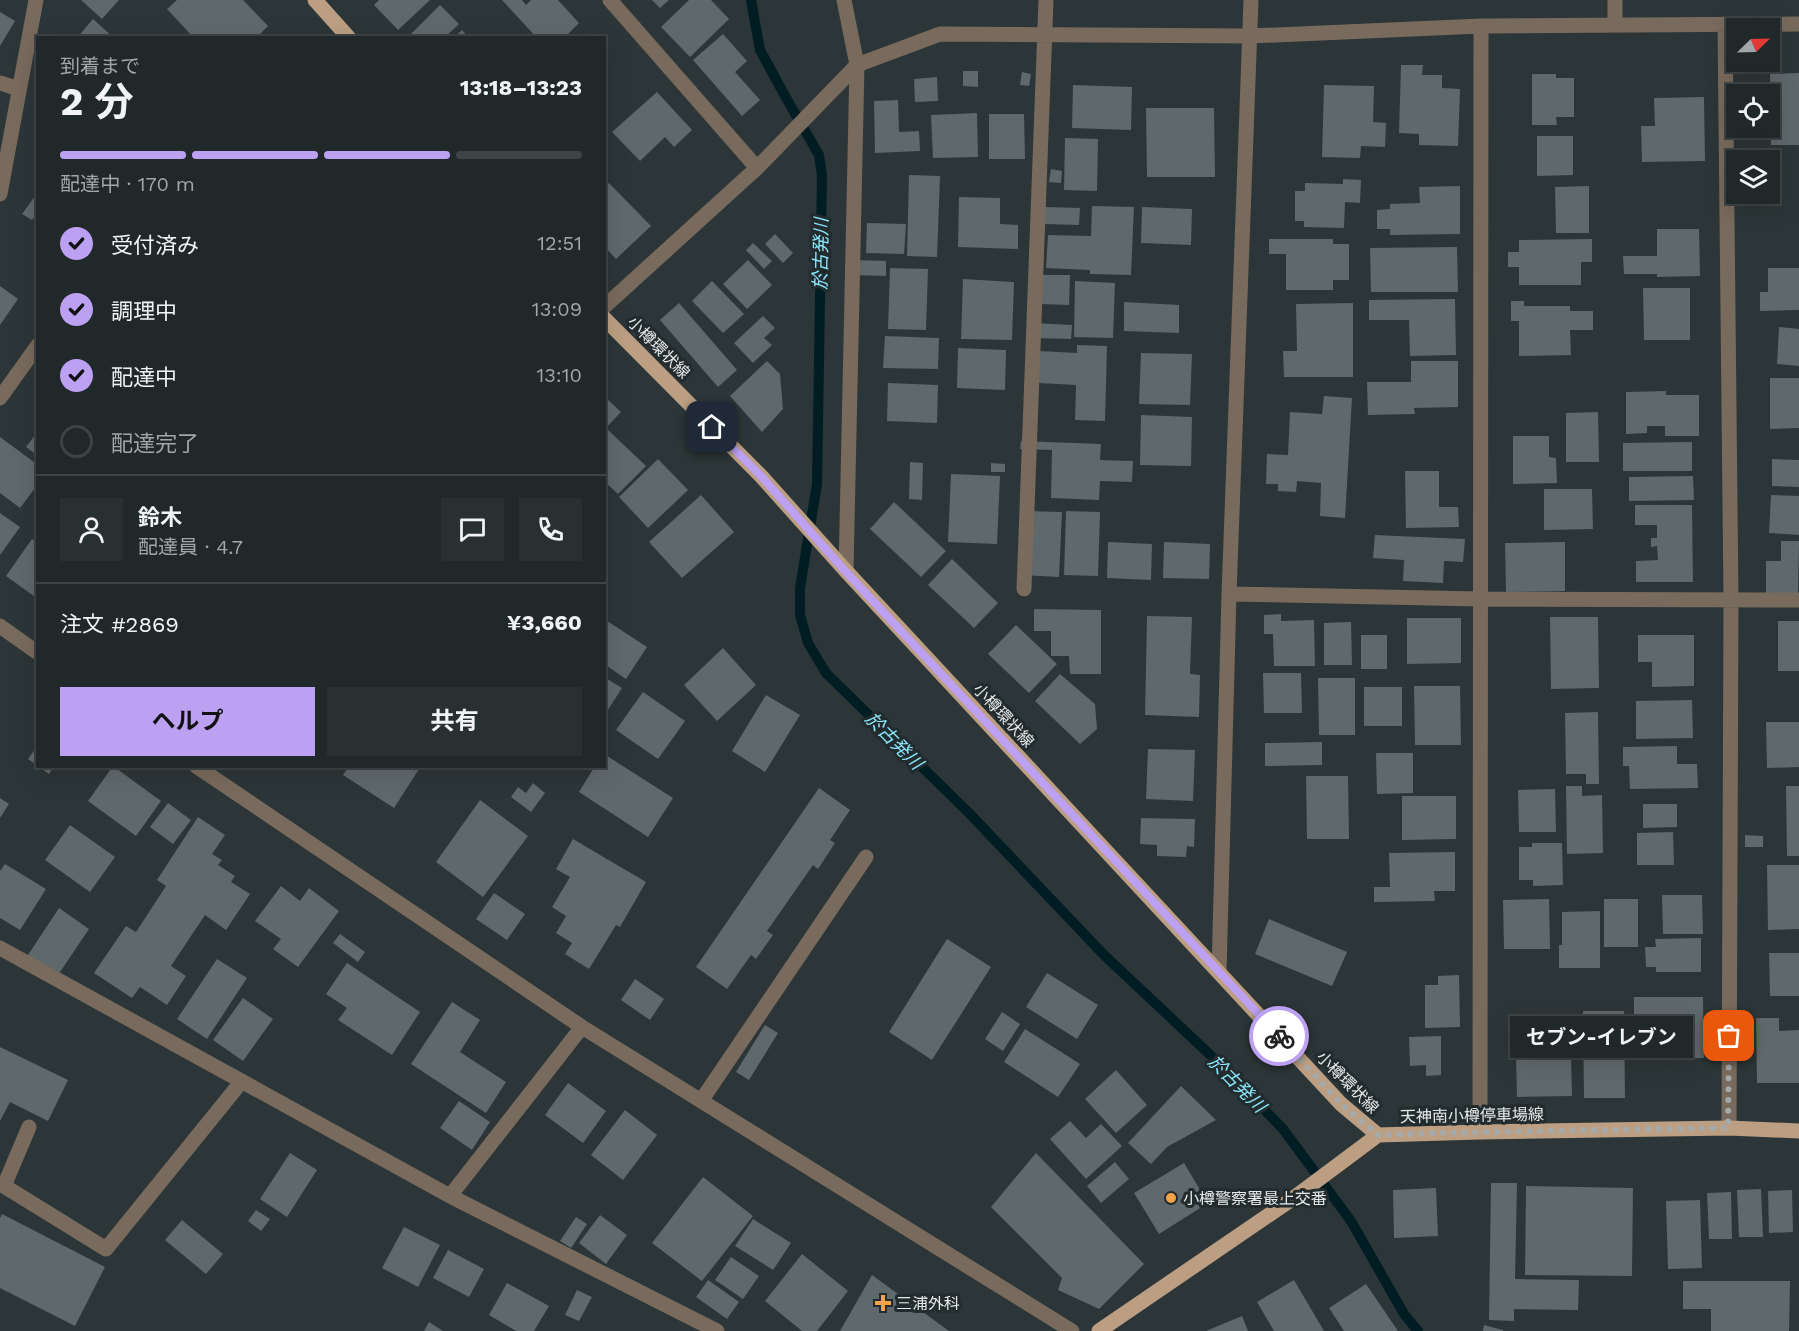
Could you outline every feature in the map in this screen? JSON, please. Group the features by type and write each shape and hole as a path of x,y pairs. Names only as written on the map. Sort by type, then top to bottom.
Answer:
{"main road":[{"path":"321,2 347,36"},
{"name":"小樽環状線","path":"606,320 761,476 846,572 1341,1104 1378,1135"},
{"name":"天神南小樽停車場線","path":"1099,1331 1295,1197 1378,1135 1728,1128 1799,1131"}],"street":[{"path":"0,194 36,0"},
{"path":"610,0 757,168"},
{"path":"844,0 857,65 846,572"},
{"path":"1024,590 1046,0"},
{"path":"1219,972 1229,594 1251,0"},
{"path":"1615,0 1615,25"},
{"path":"1725,24 1731,600 1728,1128"},
{"path":"606,305 757,168 857,65 940,34 1250,36 1482,26 1799,24"},
{"path":"1480,1132 1482,26"},
{"path":"26,54 36,64"},
{"path":"0,83 19,89"},
{"path":"0,398 36,348"},
{"path":"1229,594 1480,599 1799,600"},
{"path":"0,626 36,652"},
{"path":"199,768 582,1027 1072,1331"},
{"path":"213,779 222,768"},
{"path":"702,1101 866,857"},
{"path":"0,948 450,1196 717,1331"},
{"path":"450,1196 582,1027"},
{"path":"29,1127 4,1186 106,1249 242,1081"}],"building":[{"path":"81,0 119,0 102,19"},
{"path":"177,0 243,0 268,26 258,36 192,36 167,9"},
{"path":"379,0 430,0 398,30 374,5"},
{"path":"502,0 522,0 526,5 531,0 558,0 579,23 566,36 535,36"},
{"path":"652,0 669,0 660,8"},
{"path":"689,0 711,0 729,19 690,57 661,27"},
{"path":"440,5 459,24 446,36 409,36"},
{"path":"0,12 15,21 0,46"},
{"path":"93,19 112,36 79,36"},
{"path":"462,30 467,36 456,36"},
{"path":"723,34 747,61 735,72 760,100 742,116 693,60"},
{"path":"1401,65 1423,65 1422,75 1442,75 1442,88 1460,89 1458,146 1419,145 1419,134 1399,133"},
{"path":"963,71 978,71 978,87 963,86"},
{"path":"1022,72 1031,74 1029,86 1020,85"},
{"path":"1799,73 1799,145 1771,145 1771,138 1780,138 1780,84 1770,84 1770,74"},
{"path":"1532,74 1556,74 1556,78 1574,78 1574,117 1556,117 1557,125 1532,125"},
{"path":"937,77 938,101 915,102 914,79"},
{"path":"1073,85 1132,87 1131,130 1072,128"},
{"path":"1324,85 1374,86 1373,122 1386,123 1385,147 1361,146 1360,158 1322,157"},
{"path":"657,92 692,130 674,147 665,137 640,161 612,132"},
{"path":"1704,97 1705,161 1642,162 1641,126 1655,126 1654,98"},
{"path":"898,100 899,132 919,131 920,151 875,153 874,101"},
{"path":"1146,108 1214,108 1215,177 1147,177"},
{"path":"977,113 978,157 933,158 931,115"},
{"path":"989,114 1024,114 1025,159 989,159"},
{"path":"1537,136 1573,136 1573,175 1537,176"},
{"path":"1065,138 1098,139 1097,191 1064,190"},
{"path":"1051,169 1062,171 1061,183 1049,182"},
{"path":"909,175 940,176 937,257 907,256"},
{"path":"1343,179 1361,180 1360,203 1345,202 1344,228 1304,227 1304,221 1295,221 1295,191 1305,191 1305,183 1343,184"},
{"path":"609,183 651,226 616,259 606,248 606,185"},
{"path":"1460,186 1460,234 1390,235 1390,229 1377,229 1377,210 1390,209 1390,204 1420,203 1419,187"},
{"path":"1589,186 1589,233 1556,233 1555,187"},
{"path":"36,195 36,215 32,220 22,214"},
{"path":"959,197 1000,198 1000,224 1018,225 1018,249 958,247"},
{"path":"1092,206 1134,207 1131,275 1090,274 1090,270 1046,268 1048,235 1091,236"},
{"path":"1044,207 1080,208 1079,225 1044,224"},
{"path":"1142,207 1192,209 1191,245 1141,243"},
{"path":"867,223 906,224 904,254 866,253"},
{"path":"1657,229 1699,229 1700,276 1657,277 1657,274 1624,274 1623,256 1657,256"},
{"path":"775,234 793,253 783,263 765,244"},
{"path":"1269,239 1333,239 1333,244 1349,244 1349,280 1333,280 1333,290 1286,290 1286,254 1269,254"},
{"path":"1592,239 1592,262 1581,262 1581,285 1519,285 1519,267 1508,267 1508,252 1519,252 1519,240"},
{"path":"753,243 772,261 764,269 746,250"},
{"path":"1457,247 1458,292 1371,292 1370,248"},
{"path":"748,260 772,285 747,309 723,284"},
{"path":"854,260 886,261 886,276 853,275"},
{"path":"890,268 928,269 926,330 888,329"},
{"path":"1768,268 1799,268 1799,310 1760,311 1760,292 1768,292"},
{"path":"1041,275 1070,275 1069,305 1040,304"},
{"path":"963,279 1014,282 1012,340 961,339"},
{"path":"712,281 744,314 723,333 692,301"},
{"path":"1075,281 1115,283 1113,338 1074,337"},
{"path":"0,286 18,299 0,325"},
{"path":"1643,288 1690,288 1690,340 1644,340"},
{"path":"1455,299 1456,355 1410,356 1409,320 1369,320 1369,300"},
{"path":"1511,301 1524,301 1524,306 1570,306 1570,311 1593,311 1593,330 1570,330 1571,355 1519,356 1519,321 1511,321"},
{"path":"1124,302 1179,305 1179,333 1124,331"},
{"path":"679,303 737,370 718,387 660,320"},
{"path":"1353,303 1353,377 1284,377 1283,351 1297,351 1296,304"},
{"path":"763,316 775,328 764,338 772,345 753,363 734,343"},
{"path":"1033,323 1072,325 1071,339 1032,338"},
{"path":"1779,327 1799,329 1799,366 1777,364"},
{"path":"885,336 939,338 938,369 883,368"},
{"path":"1077,345 1107,346 1105,421 1075,420 1076,385 1038,383 1039,351 1077,353"},
{"path":"958,348 1006,350 1005,390 957,388"},
{"path":"1141,353 1192,354 1190,405 1139,404"},
{"path":"767,361 780,374 783,409 762,432 730,396"},
{"path":"1411,361 1458,361 1458,407 1414,408 1415,414 1368,415 1367,382 1411,382"},
{"path":"1770,378 1799,378 1799,428 1770,429"},
{"path":"888,383 938,385 937,423 887,421"},
{"path":"1666,391 1666,395 1699,395 1699,436 1665,436 1665,426 1647,426 1647,433 1626,434 1626,392"},
{"path":"1324,396 1352,398 1345,518 1320,516 1321,483 1297,481 1296,492 1278,491 1278,484 1266,484 1267,454 1288,455 1290,412 1322,414"},
{"path":"606,398 621,412 606,428"},
{"path":"1598,412 1599,462 1566,462 1566,413"},
{"path":"1141,415 1192,417 1191,466 1140,465"},
{"path":"606,428 646,466 618,494 606,483"},
{"path":"36,434 36,454 26,447"},
{"path":"1513,436 1549,436 1549,457 1556,458 1557,483 1513,484"},
{"path":"0,437 36,464 36,487 20,508 0,493"},
{"path":"1021,441 1101,444 1100,460 1133,461 1132,482 1100,481 1099,500 1051,498 1052,450 1020,449"},
{"path":"1692,442 1692,471 1623,471 1623,443"},
{"path":"658,459 688,490 648,528 619,497"},
{"path":"1772,459 1799,460 1799,487 1772,486"},
{"path":"910,462 923,463 922,500 909,499"},
{"path":"991,463 1005,464 1005,472 991,472"},
{"path":"1405,471 1439,471 1439,507 1458,507 1459,527 1406,528"},
{"path":"951,474 1000,476 997,544 948,542"},
{"path":"1693,476 1694,500 1629,501 1629,477"},
{"path":"1544,489 1592,489 1593,529 1544,530"},
{"path":"701,495 734,532 682,578 649,542"},
{"path":"1771,495 1799,496 1799,535 1769,533"},
{"path":"894,502 946,551 921,577 870,529"},
{"path":"1635,505 1692,505 1693,582 1636,582 1636,561 1658,560 1657,546 1651,547 1651,538 1657,538 1657,525 1635,525"},
{"path":"1023,511 1062,512 1059,577 1021,575"},
{"path":"1066,511 1100,512 1098,576 1064,575"},
{"path":"0,513 20,527 0,555"},
{"path":"1375,535 1465,539 1463,562 1444,561 1443,583 1403,581 1404,560 1373,558"},
{"path":"32,539 36,542 36,598 6,576"},
{"path":"1781,541 1799,541 1798,593 1766,593 1766,561 1781,561"},
{"path":"1108,542 1152,544 1151,580 1107,578"},
{"path":"1164,542 1210,544 1209,579 1163,578"},
{"path":"1565,542 1565,591 1506,592 1505,543"},
{"path":"952,559 998,603 974,628 928,585"},
{"path":"1034,609 1101,610 1101,674 1070,674 1069,656 1051,656 1051,631 1034,631"},
{"path":"1281,614 1281,621 1314,620 1315,666 1274,666 1273,634 1264,634 1264,615"},
{"path":"1147,616 1192,617 1190,674 1200,675 1199,717 1145,715"},
{"path":"1550,617 1598,617 1599,688 1551,689"},
{"path":"1407,618 1461,618 1461,663 1407,664"},
{"path":"606,620 647,647 626,679 606,665"},
{"path":"1778,621 1799,621 1799,671 1778,671"},
{"path":"1351,622 1352,665 1324,665 1324,623"},
{"path":"1016,625 1057,664 1029,693 988,654"},
{"path":"1361,635 1387,635 1387,669 1361,669"},
{"path":"1638,635 1694,635 1694,686 1652,687 1652,662 1638,662"},
{"path":"723,648 756,685 717,721 684,685"},
{"path":"1263,673 1301,673 1302,713 1264,713"},
{"path":"1060,674 1095,704 1097,729 1080,744 1035,701"},
{"path":"606,678 622,688 606,713"},
{"path":"1318,678 1355,678 1355,735 1319,735"},
{"path":"1414,686 1460,686 1461,745 1415,745"},
{"path":"1364,687 1402,687 1402,726 1364,726"},
{"path":"643,692 685,721 658,759 616,730"},
{"path":"766,695 800,715 765,772 732,751"},
{"path":"1692,700 1693,738 1636,739 1636,701"},
{"path":"1598,712 1599,784 1586,784 1586,774 1566,774 1565,713"},
{"path":"1766,722 1799,722 1799,767 1767,768"},
{"path":"1322,742 1322,765 1265,766 1265,743"},
{"path":"1677,746 1677,764 1697,764 1698,788 1630,789 1629,766 1623,766 1623,747"},
{"path":"36,748 36,765 28,759"},
{"path":"1148,749 1195,750 1193,801 1146,799"},
{"path":"1376,753 1413,753 1413,793 1377,794"},
{"path":"606,755 673,798 648,837 579,792 594,768 606,768"},
{"path":"41,768 53,768 49,774"},
{"path":"112,768 116,768 161,801 136,836 88,801"},
{"path":"348,768 420,768 394,808 343,775"},
{"path":"1306,776 1348,776 1349,839 1307,839"},
{"path":"533,783 545,793 531,812 511,797 518,787 526,793"},
{"path":"1566,786 1582,786 1582,796 1602,795 1603,853 1567,854"},
{"path":"1786,786 1799,786 1799,856 1787,856"},
{"path":"819,788 850,810 830,840 835,843 818,869 813,865 767,931 773,935 756,959 751,955 727,989 696,967"},
{"path":"1555,789 1556,832 1519,832 1518,790"},
{"path":"1402,796 1456,796 1456,839 1402,840"},
{"path":"0,798 9,804 0,818"},
{"path":"480,800 528,836 483,897 436,862"},
{"path":"168,803 191,820 173,844 150,827"},
{"path":"1643,804 1677,804 1677,827 1643,828"},
{"path":"198,817 225,835 212,854 222,860 218,865 235,876 231,882 250,894 226,930 205,915 171,966 186,976 167,1005 140,987 132,998 94,973 126,926 136,932 166,886 157,880"},
{"path":"1141,818 1195,819 1194,847 1187,846 1186,857 1157,856 1157,845 1140,844"},
{"path":"70,825 115,857 90,892 45,860"},
{"path":"1673,832 1674,865 1637,865 1637,833"},
{"path":"1745,835 1763,836 1763,847 1745,847"},
{"path":"573,839 646,882 620,927 616,925 589,969 565,954 572,943 556,933 566,916 552,907 570,877 556,869"},
{"path":"1532,843 1562,843 1563,885 1533,886 1533,880 1519,880 1519,847 1532,847"},
{"path":"1455,852 1455,891 1434,891 1435,901 1374,902 1374,887 1390,887 1389,853"},
{"path":"5,864 46,889 20,930 0,918 0,871"},
{"path":"1767,865 1799,865 1799,929 1768,930"},
{"path":"281,886 300,901 309,888 339,911 298,967 273,949 281,939 255,921"},
{"path":"494,893 525,914 507,940 476,919"},
{"path":"1662,895 1702,895 1703,934 1663,934"},
{"path":"1549,899 1550,949 1504,949 1503,900"},
{"path":"1604,899 1638,899 1638,947 1604,947"},
{"path":"59,908 89,929 56,978 26,958"},
{"path":"1600,911 1600,968 1559,968 1562,912"},
{"path":"1269,919 1347,952 1332,986 1255,954"},
{"path":"340,934 365,952 358,962 333,943"},
{"path":"1701,938 1701,972 1656,972 1656,967 1646,967 1645,947 1656,947 1655,939"},
{"path":"947,939 991,967 932,1060 889,1032"},
{"path":"1769,953 1799,953 1799,996 1770,996"},
{"path":"217,959 247,978 207,1039 177,1019"},
{"path":"347,963 420,1012 392,1055 338,1020 347,1008 326,994"},
{"path":"1047,973 1098,1005 1077,1039 1026,1007"},
{"path":"1459,975 1460,1027 1425,1028 1425,985 1438,985 1438,976"},
{"path":"635,979 664,999 650,1020 621,1000"},
{"path":"1634,997 1703,997 1704,1058 1634,1059"},
{"path":"243,998 273,1019 243,1061 213,1040"},
{"path":"452,1002 480,1020 460,1052 506,1082 486,1113 411,1064"},
{"path":"1583,1011 1624,1011 1625,1098 1584,1098"},
{"path":"1002,1012 1020,1024 1003,1051 985,1039"},
{"path":"1756,1018 1779,1018 1779,1031 1799,1030 1799,1083 1757,1083"},
{"path":"765,1025 778,1033 749,1080 736,1072"},
{"path":"1025,1029 1080,1064 1058,1097 1004,1062"},
{"path":"1441,1036 1441,1075 1426,1076 1426,1065 1410,1066 1409,1037"},
{"path":"0,1047 68,1080 48,1121 10,1102 0,1121"},
{"path":"1571,1055 1572,1096 1517,1097 1516,1056"},
{"path":"1116,1070 1147,1105 1116,1133 1085,1099"},
{"path":"568,1083 606,1111 583,1143 545,1115"},
{"path":"1181,1086 1216,1120 1167,1147 1151,1164 1128,1143"},
{"path":"459,1101 490,1122 472,1150 440,1128"},
{"path":"625,1110 657,1135 623,1180 591,1155"},
{"path":"1070,1121 1086,1138 1101,1124 1122,1146 1086,1179 1050,1139"},
{"path":"290,1153 317,1170 287,1217 260,1199"},
{"path":"1036,1153 1144,1264 1099,1309 1058,1290 1062,1278 991,1207"},
{"path":"1115,1162 1129,1179 1101,1203 1087,1186"},
{"name":"小樽警察署最上交番","path":"1184,1163 1208,1203 1159,1234 1134,1193"},
{"path":"703,1177 753,1216 702,1281 652,1243"},
{"path":"1491,1183 1517,1183 1515,1279 1579,1280 1578,1310 1514,1309 1514,1321 1489,1320"},
{"path":"1526,1186 1633,1188 1632,1276 1525,1275"},
{"path":"1436,1188 1438,1236 1394,1238 1393,1190"},
{"path":"1761,1189 1763,1237 1739,1237 1737,1190"},
{"path":"1792,1190 1793,1232 1769,1233 1768,1191"},
{"path":"1731,1192 1732,1239 1709,1239 1707,1193"},
{"path":"1700,1200 1702,1268 1668,1269 1666,1201"},
{"path":"256,1210 270,1219 261,1231 248,1221"},
{"path":"2,1214 105,1267 75,1326 0,1288 0,1218"},
{"path":"600,1215 627,1235 606,1264 579,1243"},
{"path":"576,1217 587,1224 571,1248 560,1241"},
{"path":"753,1219 791,1243 773,1270 735,1246"},
{"path":"182,1220 223,1254 206,1274 165,1240"},
{"path":"404,1227 440,1245 418,1287 382,1268"},
{"path":"448,1250 484,1269 469,1297 433,1278"},
{"path":"802,1254 848,1291 817,1331 802,1331 765,1301"},
{"path":"731,1257 759,1276 743,1299 715,1280"},
{"name":"三浦外科","path":"872,1275 949,1331 840,1331"},
{"path":"708,1280 739,1302 727,1319 696,1297"},
{"path":"1294,1280 1324,1331 1274,1331 1257,1302"},
{"path":"1683,1281 1790,1281 1789,1331 1711,1331 1711,1309 1683,1309"},
{"path":"507,1283 549,1306 534,1331 516,1331 489,1315"},
{"path":"1366,1284 1398,1331 1344,1331 1329,1308"},
{"path":"577,1290 592,1297 579,1321 565,1315"},
{"path":"1242,1316 1248,1331 1206,1331"},
{"path":"429,1322 443,1331 424,1331"},
{"path":"1484,1325 1503,1330 1503,1331 1483,1331"}],"waterway":[{"name":"於古発川","path":"751,0 760,50 819,155 822,176 817,484 800,588 800,615 808,643 826,673 969,813 1104,955 1221,1065 1283,1129 1351,1221 1404,1314 1418,1331"}],"way so far":[{"path":"1279,1036 1341,1104 1378,1135 1728,1128 1729,1036"}],"place":[{"name":"セブン-イレブン","path":"1729,1036"},
{"name":"小樽警察署最上交番","path":"1171,1198"},
{"name":"三浦外科","path":"883,1303"}],"route":[{"path":"712,427 761,476 846,572 1279,1036"}]}
